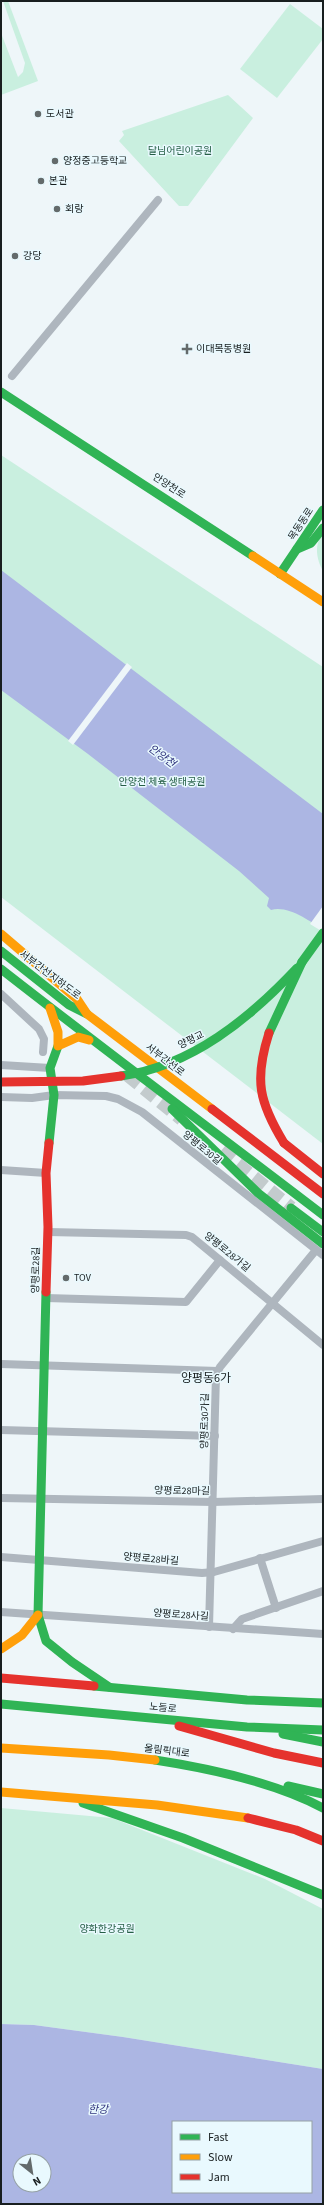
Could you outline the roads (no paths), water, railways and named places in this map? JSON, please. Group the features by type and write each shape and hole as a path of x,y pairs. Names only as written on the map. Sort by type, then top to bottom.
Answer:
{"main road":[{"name":"안양천로","path":"1,392 196,517 323,602"},
{"name":"목동동로","path":"280,574 323,510"},
{"name":"목동동로","path":"297,550 312,543 323,528"},
{"name":"양평교","path":"1,1082 96,1080 122,1076 153,1068 192,1054 224,1036 250,1016 276,992 302,962 323,933"},
{"name":"서부간선로","path":"1,934 77,999 88,1014 323,1194"},
{"name":"서부간선지하도로","path":"1,951 69,1005 88,1014"},
{"path":"302,962 262,1049 258,1086 264,1105 284,1143 323,1174"},
{"path":"1,969 156,1090 171,1099 323,1215"},
{"path":"50,1007 58,1032 58,1046 78,1037 91,1040"},
{"name":"양평로28길","path":"38,1615 48,1232 46,1173 54,1095 50,1068 58,1046"},
{"path":"156,1090 167,1104 192,1126 258,1193 320,1247"},
{"path":"291,1208 323,1232"},
{"path":"1,1649 21,1638 28,1631 38,1615"},
{"path":"38,1615 46,1641 72,1662 110,1688"},
{"name":"노들로","path":"1,1678 247,1700 323,1703"},
{"name":"노들로","path":"1,1704 246,1727 323,1730"},
{"path":"148,1718 274,1753 323,1763"},
{"path":"246,1727 323,1742"},
{"name":"올림픽대로","path":"1,1748 82,1753 184,1764 247,1778 323,1808"},
{"path":"247,1778 323,1794"},
{"path":"1,1792 160,1804 254,1818 313,1835 323,1841"},
{"path":"65,1797 183,1838 266,1870 323,1895"}],"street":[{"path":"12,376 158,200"},
{"path":"1,994 39,1028 44,1039 43,1052"},
{"path":"1,1066 50,1068"},
{"name":"양평로30길","path":"1,1096 32,1098 54,1095 106,1096 128,1104 142,1112 320,1247 323,1255"},
{"path":"1,1170 46,1173"},
{"name":"양평로28가길","path":"48,1232 186,1234 192,1237 323,1345"},
{"path":"1,1364 218,1371 272,1303 320,1247"},
{"path":"46,1298 186,1302 220,1260"},
{"name":"양평로30가길","path":"209,1627 218,1371"},
{"path":"1,1430 215,1436"},
{"path":"1,1498 41,1498"},
{"name":"양평로28마길","path":"41,1498 213,1502 323,1499"},
{"name":"양평로28바길","path":"40,1560 212,1572 323,1540"},
{"path":"1,1557 40,1560"},
{"path":"260,1558 276,1608"},
{"path":"233,1629 242,1619 323,1592"},
{"name":"양평로28사길","path":"1,1612 323,1634"}],"water":[{"name":"안양천","path":"1,570 323,814 323,930 305,918 291,912 278,909 271,910 267,906 269,898 239,871 88,754 1,690"},
{"name":"한강","path":"1,2024 34,2025 123,2037 323,2069 323,2204 1,2204"}],"tunnel":[{"path":"128,1075 182,1119"},
{"path":"221,1151 291,1208"}],"place":[{"name":"도서관","path":"38,114"},
{"name":"양정중고등학교","path":"55,161"},
{"name":"본관","path":"41,181"},
{"name":"회랑","path":"57,209"},
{"name":"강당","path":"15,256"},
{"name":"이대목동병원","path":"187,349"},
{"name":"TOV","path":"66,1278"}],"district":[{"name":"양평동6가","path":"206,1378"}],"park label":[{"name":"달님어린이공원","path":"180,151"},
{"name":"안양천 체육 생태공원","path":"162,782"},
{"name":"양화한강공원","path":"107,1929"}]}
